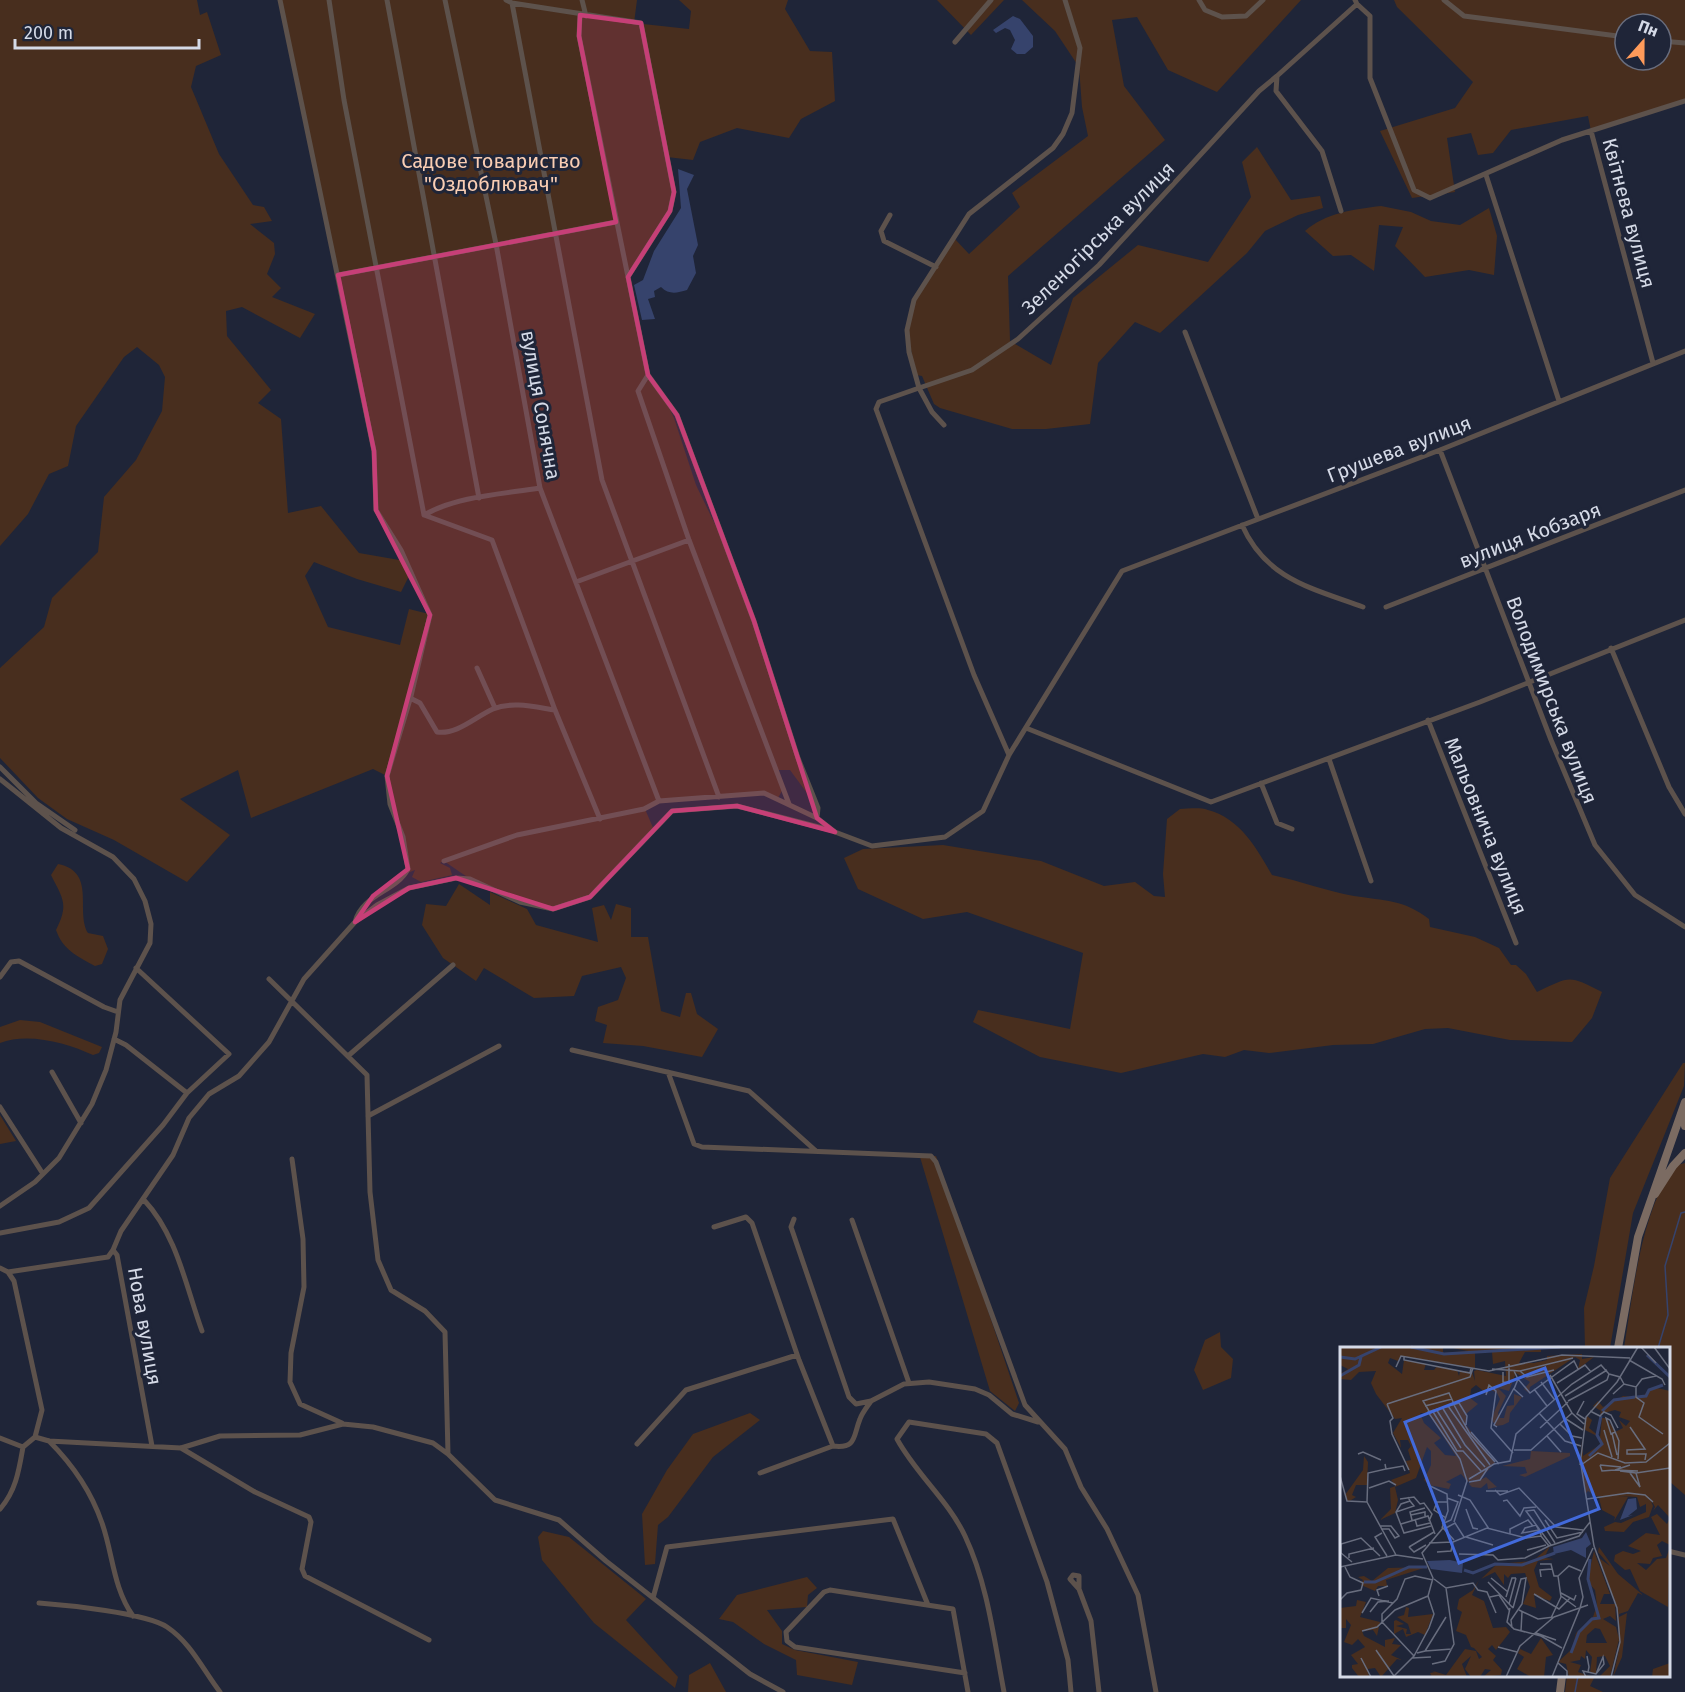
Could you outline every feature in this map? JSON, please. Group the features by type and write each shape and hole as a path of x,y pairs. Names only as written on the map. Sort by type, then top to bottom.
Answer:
{"main road":[{"path":"1684,1104 1685,1126"},
{"path":"1618,1347 1633,1263 1648,1205 1684,1104"},
{"path":"1648,1205 1673,1166 1685,1153"},
{"path":"1560,1692 1562,1677"}],"street":[{"path":"280,0 374,451 376,510 401,550 430,615 410,698 387,776 390,804 403,837 408,868 399,880 373,896 357,914 355,922"},
{"path":"329,0 344,100 424,515"},
{"path":"387,0 479,498"},
{"name":"вулиця Сонячна","path":"445,0 496,244 540,489 659,801"},
{"path":"506,0 583,16 640,23 674,192 670,211 627,277"},
{"path":"582,0 583,16 579,36 648,375 680,422 754,621 798,758 818,808 817,818"},
{"path":"955,42 991,0"},
{"path":"945,425 932,412 919,388 909,352 908,317 914,300 969,214 1053,148 1064,134 1072,113 1080,48 1065,0"},
{"path":"1199,0 1205,10 1222,17 1246,16 1263,0"},
{"path":"1444,0 1464,16 1613,35"},
{"path":"1356,2 1370,16 1370,78 1414,190 1430,198 1562,140 1592,131"},
{"name":"Зеленогірська вулиця","path":"1009,755 974,675 878,419 876,409 879,402 972,370 1018,339 1099,265 1259,91 1356,2"},
{"path":"512,3 602,480 718,797"},
{"path":"1277,76 1276,91 1322,152 1341,211"},
{"name":"Квітнева вулиця","path":"1653,363 1592,131 1685,101"},
{"path":"1486,175 1559,401"},
{"path":"890,215 881,231 884,241 936,267"},
{"path":"338,275 375,266 616,222"},
{"path":"1185,332 1258,519"},
{"name":"Грушева вулиця","path":"1026,728 1122,571 1440,450 1685,351"},
{"path":"648,375 638,391 689,540 790,805"},
{"name":"Володимирська вулиця","path":"1440,450 1484,569 1594,845 1635,896 1685,927"},
{"path":"424,515 432,510 479,498 540,489"},
{"name":"вулиця Кобзаря","path":"1386,607 1685,490"},
{"path":"424,515 492,540 555,711 600,819"},
{"path":"1242,525 1260,556 1277,572 1363,607"},
{"path":"576,582 689,540"},
{"path":"113,1250 121,1231 173,1155 189,1118 209,1094 239,1076 267,1045 304,979 355,922 376,905 409,888 456,878 470,879 520,902 553,909 590,897 672,811 737,806 835,832 872,846 945,837 983,810 1009,755 1026,728 1211,802 1329,759 1685,620"},
{"path":"1611,648 1669,787 1685,814"},
{"path":"477,668 495,708"},
{"path":"410,698 420,703 437,732 447,734 495,708 524,705 555,711"},
{"name":"Мальовнича вулиця","path":"1428,720 1516,944"},
{"path":"1329,759 1371,881"},
{"path":"0,767 36,803 75,830"},
{"path":"0,779 61,828 113,857 134,879 145,901 151,924 150,943 120,1000 106,1070 92,1104 59,1158 43,1174 0,1206"},
{"path":"1261,783 1277,823 1292,829"},
{"path":"444,861 517,835 644,809 659,801 764,793 817,818 835,832"},
{"path":"0,977 11,962 19,961 104,1007 118,1012"},
{"path":"348,1056 453,965"},
{"path":"0,1233 59,1222 89,1208 164,1125 187,1093 229,1054 136,968"},
{"path":"269,978 367,1075 370,1192 378,1260 391,1290 425,1311 445,1332 448,1454"},
{"path":"114,1039 126,1045 187,1093"},
{"path":"368,1116 499,1046"},
{"path":"572,1050 749,1091 816,1151"},
{"path":"52,1071 81,1123"},
{"path":"668,1072 694,1144 702,1147 931,1156 936,1162 1025,1405 1065,1449 1082,1487 1107,1529 1138,1596 1156,1692"},
{"path":"0,1107 43,1174"},
{"path":"292,1159 303,1239 304,1287 291,1353 290,1383 300,1404 343,1424 373,1427 430,1442 448,1454 495,1500 559,1520 750,1674 783,1692"},
{"path":"144,1200 152,1208 176,1252 202,1331"},
{"path":"714,1227 746,1217 752,1223 797,1355 833,1446"},
{"path":"794,1219 790,1227 849,1397 856,1404 871,1401 909,1383 929,1382 975,1389 989,1395 1012,1414 1040,1423"},
{"path":"852,1220 909,1383"},
{"name":"Нова вулиця","path":"8,1272 108,1257 113,1250 117,1255 152,1446"},
{"path":"0,1268 8,1272 17,1292 42,1410 35,1437 23,1447 17,1480 8,1500 0,1509"},
{"path":"637,1444 686,1390 797,1355"},
{"path":"760,1473 833,1446 844,1448 853,1442 861,1417 871,1401"},
{"path":"1004,1692 986,1595 965,1536 943,1501 909,1460 897,1438 909,1422 986,1434 997,1443 1047,1582 1068,1660 1071,1692"},
{"path":"35,1437 49,1440 181,1448 220,1436 300,1435 343,1424"},
{"path":"0,1438 23,1447"},
{"path":"49,1440 85,1485 102,1523 117,1583 133,1616"},
{"path":"181,1448 255,1492 309,1516 311,1522 302,1569 305,1576 429,1640"},
{"path":"653,1598 667,1548 893,1519 928,1605"},
{"path":"1670,1552 1685,1556"},
{"path":"1079,1589 1091,1621 1099,1692"},
{"path":"966,1673 795,1647 787,1641 786,1632 824,1592 830,1590 953,1609 966,1673 968,1692"},
{"path":"39,1603 77,1606 133,1616 166,1626 192,1650 220,1692"}],"highlighted area":[{"path":"580,15 641,23 674,192 670,211 628,277 648,375 677,415 754,621 817,818 835,832 737,806 672,811 590,897 553,909 456,878 409,888 355,922 373,896 408,869 387,776 430,615 376,510 374,451 338,275 616,222 579,36"}],"green space":[{"name":"Садове товариство \"Оздоблювач\"","path":"0,0 197,0 200,15 207,12 221,55 196,66 191,87 219,154 253,205 264,207 272,221 250,224 274,243 275,254 267,274 281,288 272,297 315,314 300,338 242,307 226,311 227,336 271,390 258,403 281,419 288,513 321,506 359,553 405,561 376,510 374,451 280,0 637,0 634,23 689,29 691,11 679,0 788,0 785,9 810,51 832,52 835,101 801,119 789,138 737,128 700,142 693,160 667,157 674,192 670,211 628,277 648,375 658,384 674,418 696,485 725,545 818,808 790,770 776,770 783,789 778,798 764,793 659,801 645,809 654,830 603,885 589,897 571,904 552,907 532,905 494,892 444,861 440,863 450,868 452,875 421,882 412,877 415,870 405,874 406,849 390,805 387,776 373,769 251,818 238,770 180,799 230,835 187,882 114,840 67,819 38,798 0,758 0,668 44,627 52,598 98,552 104,497 136,460 162,411 165,377 159,365 137,347 124,357 76,426 68,466 49,474 28,514 0,546","holes":["314,562 357,579 401,592 410,574 429,614 409,609 400,645 328,627 305,576"]},
{"path":"937,0 1004,0 971,35"},
{"path":"1022,0 1301,0 1217,92 1168,70 1137,17 1112,20 1124,86 1165,140 1008,276 1010,341 1051,365 1073,298 1138,245 1208,262 1251,197 1242,162 1257,147 1291,200 1320,196 1323,208 1298,215 1265,231 1247,253 1160,333 1135,322 1098,363 1090,424 1046,429 1012,429 940,408 934,404 922,376 916,375 907,330 910,308 954,238 969,254 1020,207 1012,193 1088,136 1082,107 1079,67 1055,31"},
{"path":"1394,0 1685,0 1685,101 1591,131 1588,116 1511,130 1493,153 1478,155 1471,133 1447,138 1455,192 1412,198 1380,131 1455,108 1473,82 1397,7"},
{"path":"1381,206 1411,212 1431,221 1460,225 1489,208 1497,236 1494,275 1469,270 1425,277 1395,246 1403,227 1379,225 1374,271 1351,255 1333,256 1305,231 1331,216 1351,210"},
{"path":"1180,809 1205,809 1229,820 1246,836 1272,875 1344,894 1402,904 1429,919 1430,927 1475,937 1499,948 1511,965 1516,965 1526,974 1537,992 1564,980 1575,980 1602,992 1592,1018 1572,1042 1510,1040 1448,1028 1425,1029 1373,1044 1333,1045 1269,1053 1244,1050 1225,1057 1203,1054 1121,1073 1040,1057 973,1022 978,1010 1070,1029 1083,953 967,912 923,919 858,889 844,858 863,849 943,845 1041,861 1104,886 1135,882 1154,896 1165,897 1163,874 1167,819"},
{"path":"58,864 70,868 77,875 81,884 83,914 88,933 103,936 108,949 102,964 95,966 77,955 67,948 59,937 56,930 62,914 63,902 51,875"},
{"path":"459,884 490,905 490,892 527,909 536,925 598,942 592,908 604,905 611,920 616,904 631,908 631,937 648,937 661,1011 680,1017 686,993 691,993 697,1014 718,1029 702,1057 643,1046 603,1043 607,1025 595,1021 598,1007 618,1000 626,978 621,967 582,976 574,996 534,998 484,968 476,981 443,958 422,925 426,904 446,906"},
{"path":"20,1020 40,1022 102,1047 99,1053 93,1055 47,1040 23,1039 0,1043 0,1027"},
{"path":"1685,1063 1684,1086 1633,1213 1610,1347 1585,1347 1584,1308 1610,1178"},
{"path":"0,1115 16,1141 0,1144"},
{"path":"936,1156 1019,1403 1015,1411 990,1391 920,1157"},
{"path":"1685,1163 1685,1495 1670,1482 1670,1347 1624,1347 1635,1278 1646,1231 1653,1208 1673,1166"},
{"path":"1220,1332 1221,1347 1233,1359 1231,1378 1203,1390 1194,1370 1205,1340"},
{"path":"750,1413 760,1420 713,1457 668,1517 658,1525 655,1564 645,1565 642,1514 667,1470 693,1434"},
{"path":"543,1531 569,1537 646,1599 626,1620 678,1677 675,1688 594,1623 542,1560 538,1537"},
{"path":"807,1577 817,1588 808,1595 807,1607 767,1610 782,1631 782,1644 795,1650 858,1662 852,1685 797,1675 796,1660 764,1644 733,1622 719,1619 737,1595"},
{"path":"710,1663 726,1692 688,1692 689,1675"},
{"path":"1567,1677 1594,1677 1590,1686 1603,1692 1565,1692"}],"water":[{"path":"1013,16 1020,19 1033,36 1033,47 1025,54 1017,54 1011,49 1015,40 1010,30 1005,28 996,33 993,30"},
{"path":"678,169 694,175 687,189 698,245 693,256 696,273 687,290 673,293 661,287 654,291 655,297 648,299 655,319 642,320 634,285 643,280 654,251 681,208"}],"waterway":[{"path":"1658,1347 1668,1315 1665,1266 1681,1213 1685,1212"},
{"path":"1575,1692 1578,1677"}]}
